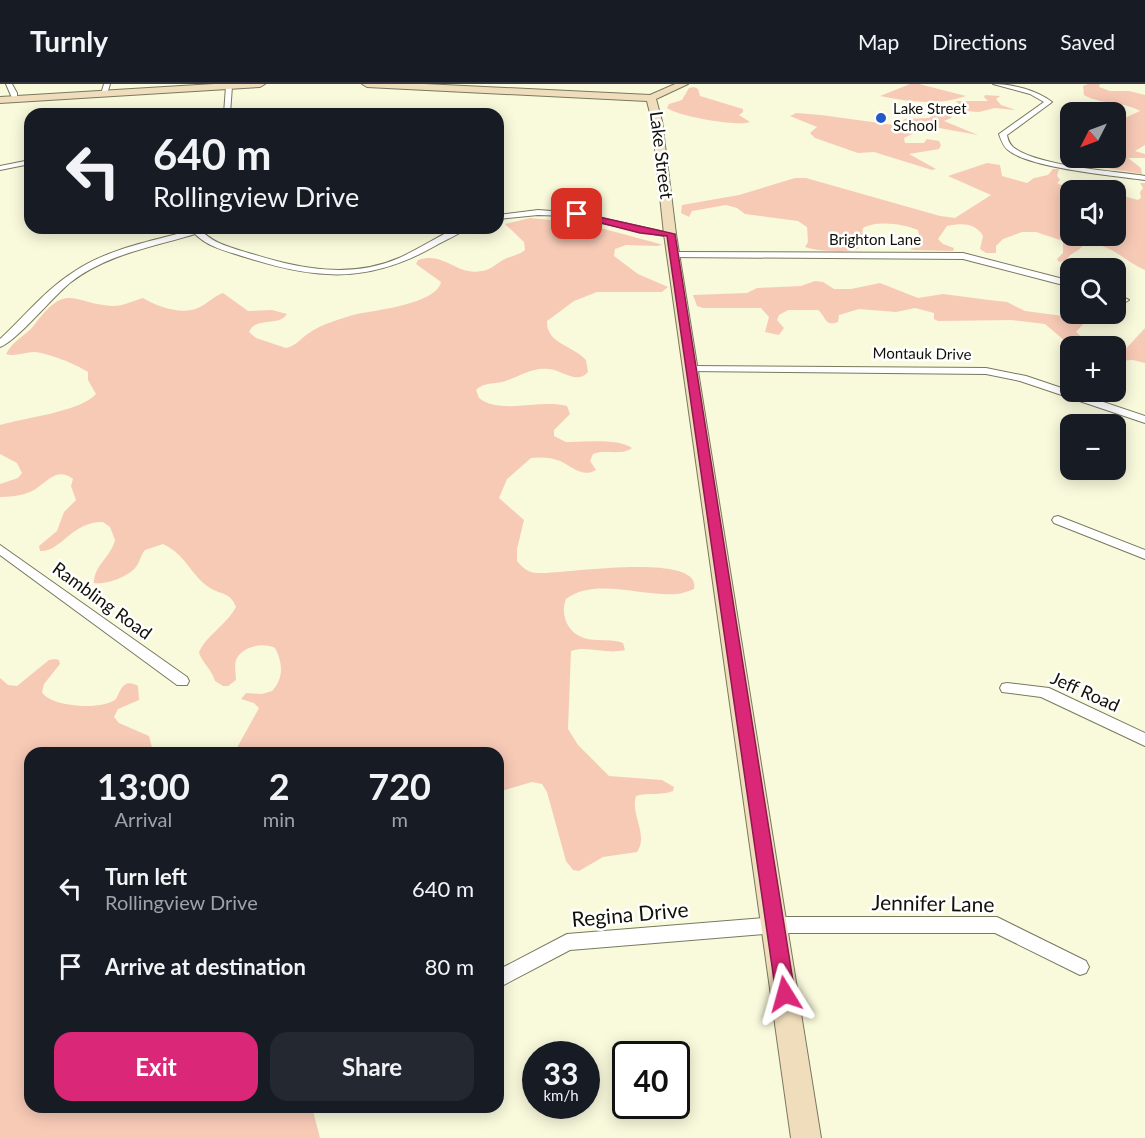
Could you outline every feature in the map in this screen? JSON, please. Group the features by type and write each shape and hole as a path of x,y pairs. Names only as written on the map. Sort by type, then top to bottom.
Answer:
{"street":[{"path":"9,84 15,99"},
{"path":"0,100 106,89 260,84"},
{"path":"367,84 651,98"},
{"name":"Lake Street","path":"683,84 651,98 657,121 670,234 675,255 806,1138"},
{"path":"996,84 1032,93 1049,102 1003,134 1006,145 1014,151 1058,163 1145,178"},
{"path":"228,108 229,86"},
{"path":"0,168 24,163"},
{"path":"504,217 547,213 577,214 640,231 670,234"},
{"path":"0,344 38,306 79,272 119,254 183,234"},
{"path":"200,234 207,241 287,269 341,274 394,263 451,234"},
{"name":"Brighton Lane","path":"675,255 963,256 1060,281"},
{"name":"Montauk Drive","path":"691,369 986,371 1022,378 1145,420"},
{"path":"1058,520 1145,555"},
{"name":"Rambling Road","path":"0,549 182,681"},
{"name":"Jeff Road","path":"1007,688 1044,692 1145,740"},
{"name":"Jennifer Lane","path":"775,925 997,925 1080,967"},
{"name":"Regina Drive","path":"504,977 567,942 775,925"}],"shaded area":[{"path":"910,84 919,84 966,96 945,101 923,102 880,96"},
{"path":"1100,84 1099,87 1110,91 1129,91 1145,95 1145,145 1135,151 1145,154 1145,158 1128,158 1141,168 1142,174 1106,168 1126,168 1126,117 1140,111 1126,106 1126,102 1107,102 1084,95 1083,86"},
{"path":"689,88 698,89 700,96 743,109 739,115 750,122 733,123 708,120 667,108 669,104 682,100"},
{"path":"985,95 1000,96 996,99 1001,105 1016,110 995,108 979,112 965,111 944,121 978,135 928,126 904,138 905,143 924,143 927,139 939,141 941,145 939,149 909,154 936,169 932,170 874,152 858,153 815,138 810,133 817,127 790,116 796,113 821,115 894,125 905,119 929,118 935,113 962,108 956,101 988,101"},
{"path":"987,163 1000,165 1002,176 1027,183 1034,178 1048,175 1053,169 1059,169 1057,176 1060,180 1057,183 1060,184 1060,240 1036,232 1022,232 1003,239 996,246 996,253 986,253 980,249 983,236 980,232 972,226 963,224 947,226 938,239 943,244 954,248 953,251 914,250 909,249 921,244 918,230 898,225 876,224 863,228 862,243 856,249 850,251 816,250 805,247 808,242 807,227 798,221 745,214 737,208 726,205 692,211 689,217 681,213 682,205 739,195 795,178 806,178 940,216 955,218 991,195 948,176"},
{"path":"1140,183 1145,183 1145,270 1100,246 1126,246 1126,197 1138,200 1141,198 1140,192 1143,188"},
{"path":"530,218 582,223 662,245 626,245 615,249 614,256 638,274 668,287 662,292 597,292 574,301 547,321 548,329 556,340 586,360 588,372 584,376 574,377 554,370 538,369 504,381 483,385 476,390 479,398 498,405 556,404 567,406 570,414 554,430 554,436 566,442 610,442 632,448 623,452 593,454 590,461 596,470 586,473 553,459 531,458 507,479 499,498 524,520 517,549 517,561 525,569 536,573 549,573 654,567 676,570 691,577 694,589 663,594 620,589 591,589 566,599 564,611 566,622 573,632 584,638 623,643 625,650 578,649 571,651 568,729 578,745 609,776 662,780 674,787 673,791 636,796 635,810 641,839 637,852 603,857 579,871 573,870 566,861 547,792 542,784 532,782 504,790 504,747 237,747 259,708 254,703 241,699 246,693 262,694 272,691 279,681 281,670 280,659 275,648 265,645 253,646 243,651 236,660 236,680 228,686 215,681 199,652 236,607 231,598 207,586 177,553 163,544 145,550 137,566 122,577 110,582 94,583 97,571 115,540 110,527 103,522 83,526 54,547 40,551 39,546 57,531 64,512 76,500 71,486 73,479 67,475 55,475 26,493 0,497 0,484 18,478 22,473 17,463 0,454 0,425 65,410 96,394 88,380 88,372 69,362 34,352 6,354 12,345 55,303 70,298 115,306 143,298 163,307 184,311 198,308 223,293 248,311 272,310 287,314 279,320 257,324 249,332 256,338 286,348 296,344 314,330 332,322 357,314 405,305 429,296 437,290 441,282 416,264 418,260 436,259 473,272 490,268 525,250 524,242 505,224"},
{"path":"1063,246 1082,246 1068,258 1060,258 1059,262 1057,259 1063,253"},
{"path":"815,281 823,282 834,289 851,289 880,283 918,298 943,294 1007,302 1025,311 1060,316 1060,324 1083,324 1076,332 1080,336 1060,337 1045,324 1011,320 938,321 934,319 934,313 915,308 896,312 859,309 839,315 838,322 833,323 828,322 818,310 788,310 779,315 777,320 784,328 779,335 765,332 769,317 761,308 703,308 697,306 693,295 747,293 757,288 801,286"},
{"path":"1145,328 1145,363 1126,360 1126,349"},
{"path":"49,660 59,660 60,664 44,684 42,692 55,701 77,706 100,705 116,699 121,688 126,684 138,686 139,700 118,709 114,717 119,723 149,736 152,747 24,747 24,1113 314,1113 320,1138 0,1138 0,678 8,685 17,686"}],"place":[{"name":"Lake Street School","path":"881,118"}],"route":[{"path":"577,214 640,231 670,234 675,255 704,464 785,994"}]}
